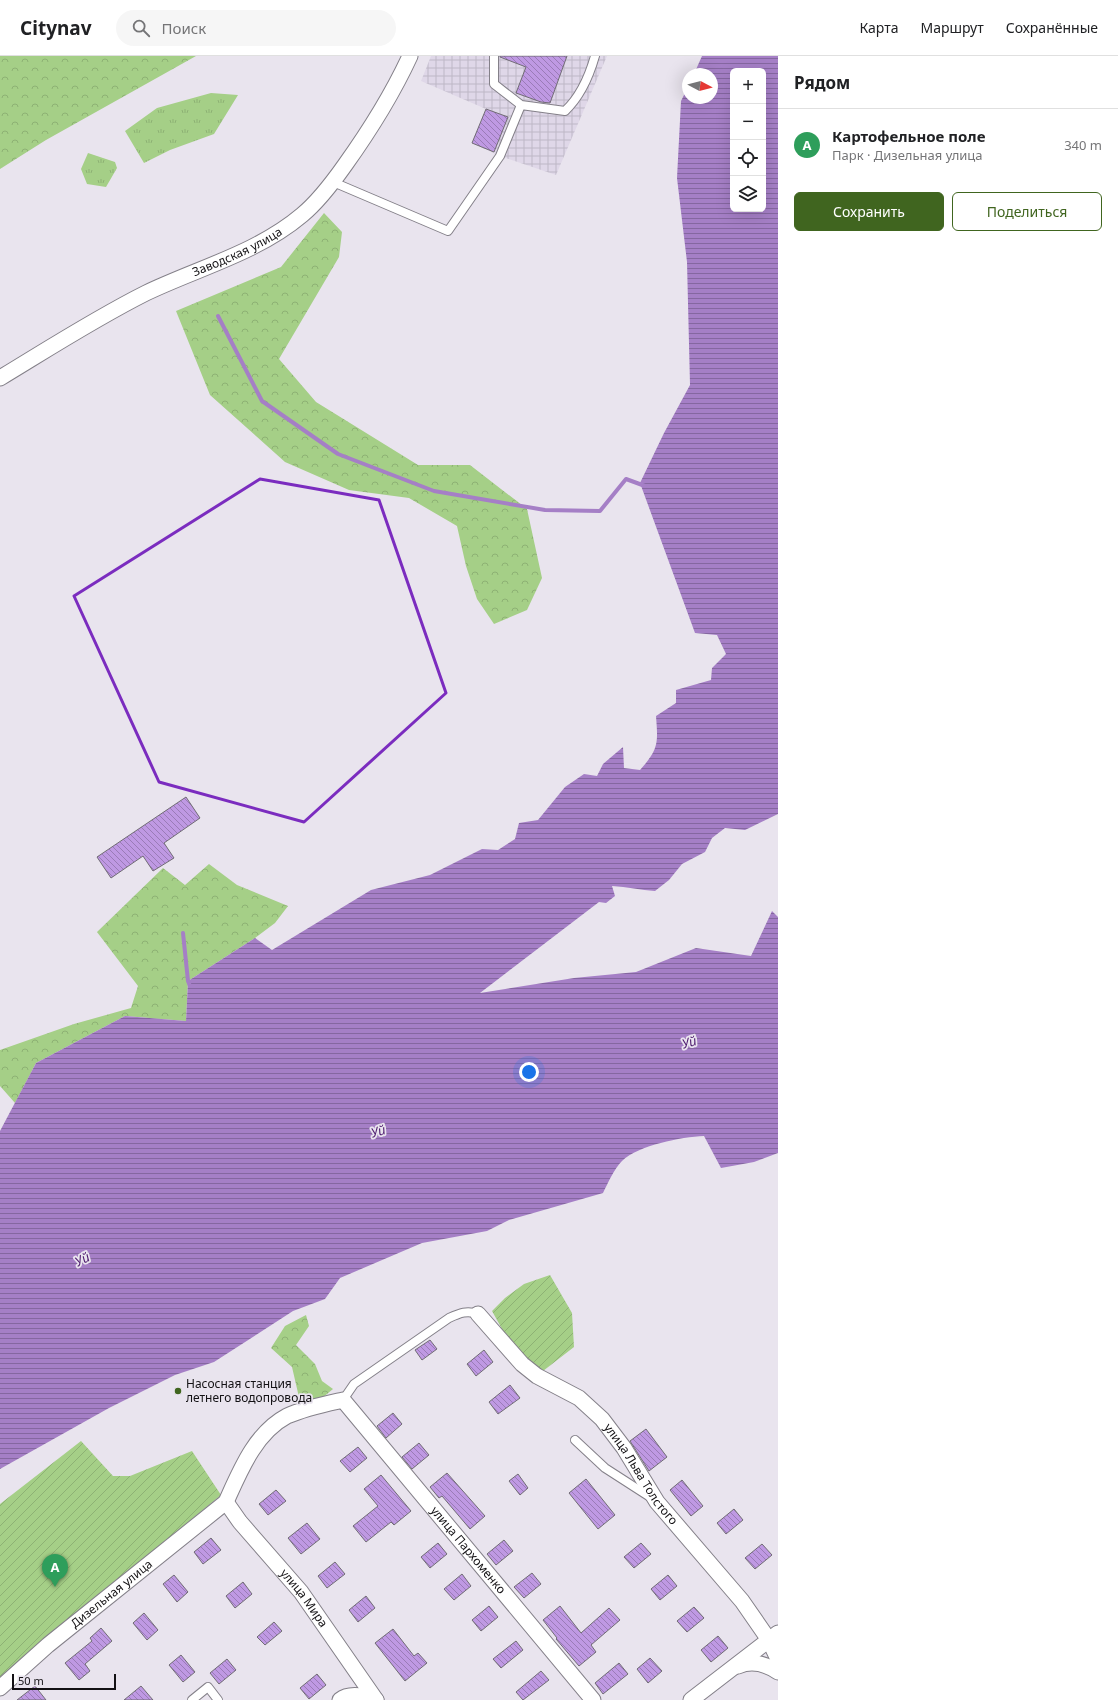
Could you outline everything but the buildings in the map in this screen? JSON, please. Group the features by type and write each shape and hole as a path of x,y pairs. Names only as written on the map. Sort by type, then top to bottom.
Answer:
{"street":[{"name":"Заводская улица","path":"0,378 72,334 146,293 275,236 303,214 333,182 364,139 396,85 410,56"},
{"name":"улица Льва Толстого","path":"478,1314 522,1364 537,1376 579,1398 602,1419 624,1448 657,1502 773,1636 778,1659"},
{"path":"226,1502 240,1471 263,1434 288,1416 307,1409 343,1400"},
{"name":"улица Пархоменко","path":"343,1400 593,1700"},
{"name":"Дизельная улица","path":"0,1688 48,1645 226,1502"},
{"name":"улица Мира","path":"226,1502 240,1522 301,1592 376,1700"},
{"path":"691,1700 732,1670 773,1636"},
{"path":"732,1670 743,1664 754,1663 764,1665 778,1672"},
{"name":"улица Мира","path":"340,1700 354,1695 364,1696 376,1700"}],"lane":[{"path":"494,56 494,84 521,105 565,111 576,101 590,72 595,56"},
{"path":"333,182 448,231 500,156 521,105"},
{"path":"343,1400 354,1384 449,1318 464,1312 478,1314"},
{"path":"575,1440 605,1468 657,1502"},
{"path":"192,1700 208,1687 218,1700"}],"highlighted area":[{"path":"260,479 379,500 446,693 304,822 159,782 74,596"}],"shaded area":[{"path":"431,56 607,56 556,175 500,156 472,143 486,109 421,81"}],"green space":[{"path":"0,56 196,56 46,140 0,169"},
{"path":"211,93 238,95 214,134 170,150 144,163 125,131 157,108"},
{"path":"88,153 115,162 117,168 106,187 87,184 81,169"},
{"path":"324,213 342,232 339,257 279,359 316,402 418,465 470,465 527,509 542,578 527,610 494,624 477,599 466,566 457,526 409,498 349,490 285,462 210,395 176,311 281,267"},
{"path":"209,864 237,885 288,906 275,923 255,938 188,981 186,1021 125,1016 36,1063 15,1103 0,1086 0,1050 74,1024 131,1008 138,986 97,932 163,868 185,885"},
{"path":"550,1275 572,1313 574,1347 543,1371 513,1349 492,1311 505,1298 524,1284"},
{"path":"306,1315 309,1326 296,1345 315,1364 322,1381 333,1389 321,1399 301,1406 292,1367 271,1348 285,1326"},
{"path":"81,1441 113,1476 130,1476 192,1451 221,1495 11,1669 0,1680 0,1504"}],"water":[{"name":"Уй","path":"702,56 778,56 778,814 745,830 725,828 712,838 705,852 682,864 669,880 655,891 612,886 615,896 606,903 599,902 480,993 574,978 636,972 696,948 751,956 772,911 778,917 778,1153 754,1162 721,1168 704,1136 672,1140 639,1150 629,1155 619,1164 611,1176 603,1193 509,1220 487,1231 422,1243 340,1278 325,1299 293,1311 214,1362 175,1375 109,1408 0,1469 0,1131 36,1063 125,1016 186,1021 188,981 255,938 272,950 371,890 430,875 482,849 498,850 515,839 519,823 538,820 565,787 584,774 597,776 603,764 623,747 624,768 640,770 651,756 656,745 656,716 676,703 676,690 711,680 712,668 726,654 717,635 695,633 640,483 664,433 690,385 687,262 677,178 682,99 682,104 718,104 718,68 697,68"}],"waterway":[{"path":"218,316 262,401 338,454 434,491 545,510 600,511 626,479 645,486"},
{"path":"183,933 188,981 190,986"}],"place":[{"name":"Насосная станция летнего водопровода","path":"178,1391"},
{"name":"Картофельное поле","path":"55,1587"}]}
